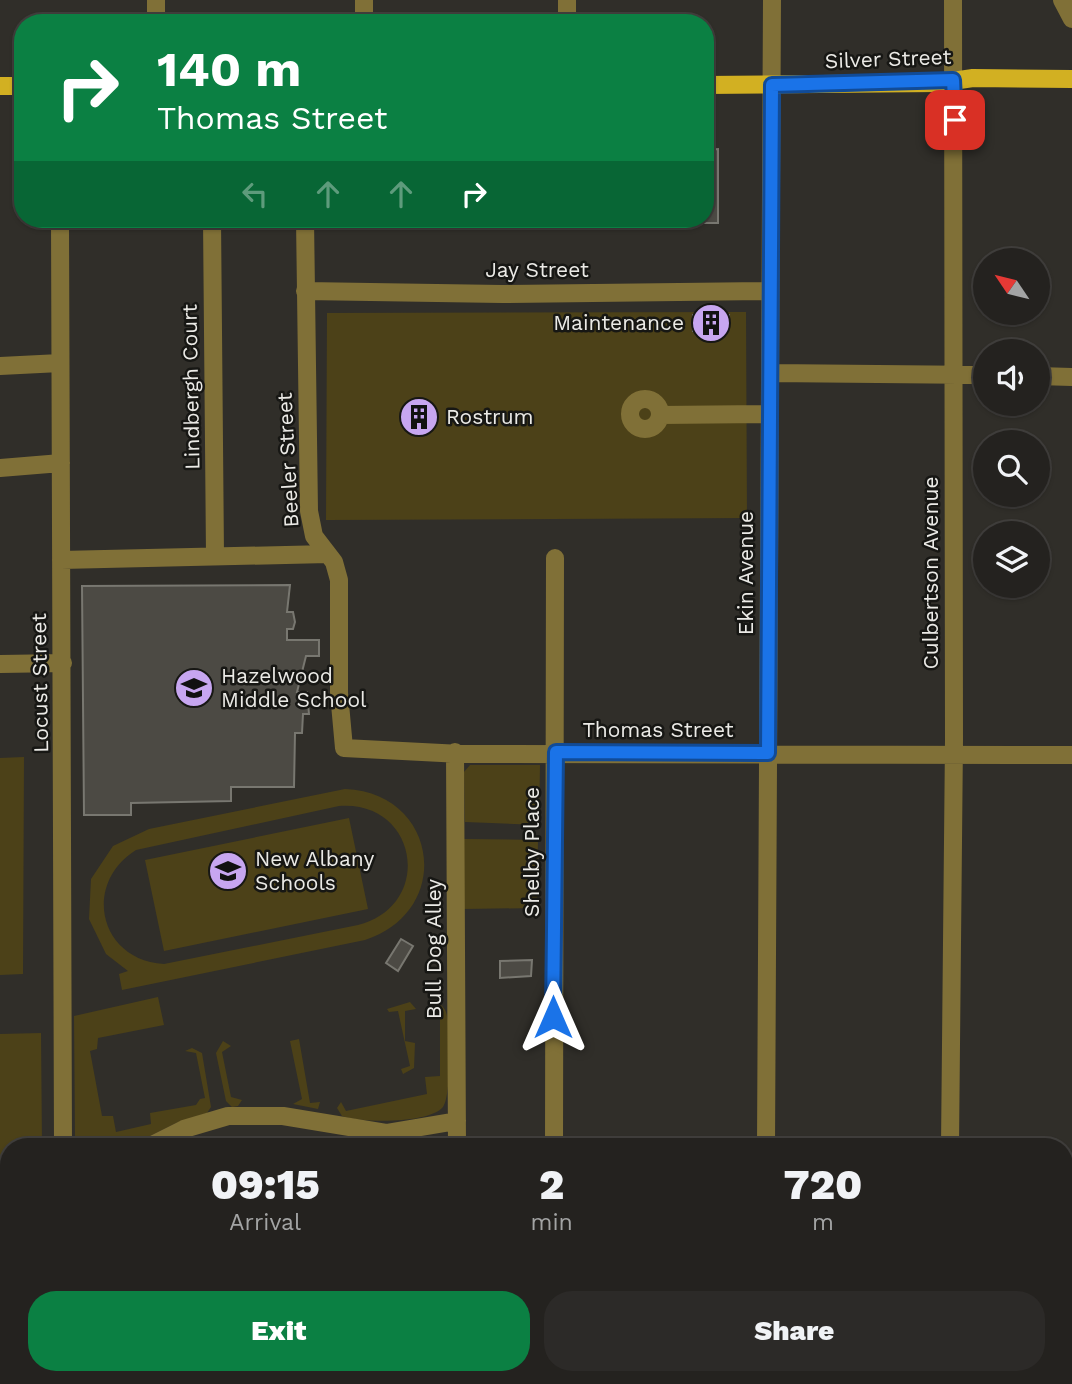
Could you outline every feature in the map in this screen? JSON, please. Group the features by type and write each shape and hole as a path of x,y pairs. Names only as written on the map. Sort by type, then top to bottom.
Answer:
{"main road":[{"name":"Silver Street","path":"714,85 1072,79"}],"street":[{"name":"Ekin Avenue","path":"766,1138 772,0"},
{"name":"Culbertson Avenue","path":"950,1138 954,756 953,0"},
{"path":"1062,0 1072,19"},
{"name":"Locust Street","path":"60,228 63,1138"},
{"name":"Lindbergh Court","path":"212,228 215,555"},
{"name":"Beeler Street","path":"305,228 309,511 314,536 334,562 339,580 338,693 344,748 455,752"},
{"name":"Jay Street","path":"305,291 502,294 771,291"},
{"path":"0,366 60,363"},
{"path":"770,373 973,375"},
{"path":"1050,376 1072,377"},
{"path":"660,415 770,414"},
{"path":"0,468 61,463"},
{"path":"61,561 328,554"},
{"name":"Shelby Place","path":"554,1138 555,558"},
{"path":"0,664 63,663"},
{"name":"Thomas Street","path":"455,752 1072,755"},
{"name":"Bull Dog Alley","path":"455,752 457,1138"},
{"path":"166,1138 184,1129 228,1116 283,1116 386,1133 457,1121"}],"shaded area":[{"path":"746,312 747,518 326,520 327,313"},
{"path":"24,757 23,974 0,975 0,758"},
{"path":"470,765 540,765 539,825 465,822 464,772"},
{"path":"345,789 376,795 400,810 416,831 424,855 423,881 413,905 394,925 365,940 122,990 119,974 128,971 106,954 89,919 91,879 113,846 149,829","holes":["339,806 366,809 386,819 400,836 407,856 407,877 399,897 383,914 358,925 164,964 142,959 125,949 112,935 105,918 104,900 108,882 119,864 136,850"]},
{"path":"349,818 368,909 164,951 145,860"},
{"path":"464,839 538,840 537,908 463,909"},
{"path":"158,997 164,1025 98,1038 97,1049 90,1051 102,1116 113,1116 116,1132 151,1124 150,1113 196,1105 200,1099 205,1098 196,1053 185,1051 192,1048 202,1053 211,1107 207,1113 176,1123 146,1138 75,1138 74,1016"},
{"path":"410,1002 416,1009 405,1011 405,1041 415,1043 414,1068 403,1074 401,1069 410,1066 398,1011 389,1012 387,1009"},
{"path":"431,1003 438,1003 443,1007 448,1024 449,1078 443,1107 424,1117 410,1119 379,1121 342,1116 337,1108 341,1102 346,1111 427,1094 425,1077 440,1076 440,1011 431,1011"},
{"path":"41,1033 42,1138 0,1138 0,1034"},
{"path":"299,1039 310,1103 320,1102 318,1109 293,1104 302,1099 290,1041"},
{"path":"223,1041 231,1046 222,1052 231,1097 242,1100 238,1106 232,1107 226,1101 216,1053"}],"building":[{"path":"714,149 718,149 718,223 714,223"},
{"name":"Maintenance","path":"693,315 729,315 728,331 693,331"},
{"name":"Rostrum","path":"412,406 426,406 426,429 412,429"},
{"path":"290,585 287,612 293,612 295,622 293,629 287,629 287,640 319,640 319,656 306,656 297,692 307,692 309,714 303,714 302,733 295,733 294,787 231,787 231,801 131,803 131,815 84,815 82,586"},
{"path":"401,939 413,946 398,971 386,963"},
{"path":"532,960 531,976 500,978 500,961"}],"place":[{"name":"Maintenance","path":"711,323"},
{"name":"Rostrum","path":"419,417"},
{"name":"Hazelwood Middle School","path":"194,688"},
{"name":"New Albany Schools","path":"228,871"}],"route":[{"path":"553,1017 556,752 768,753 772,85 939,83 953,80 955,120"}]}
